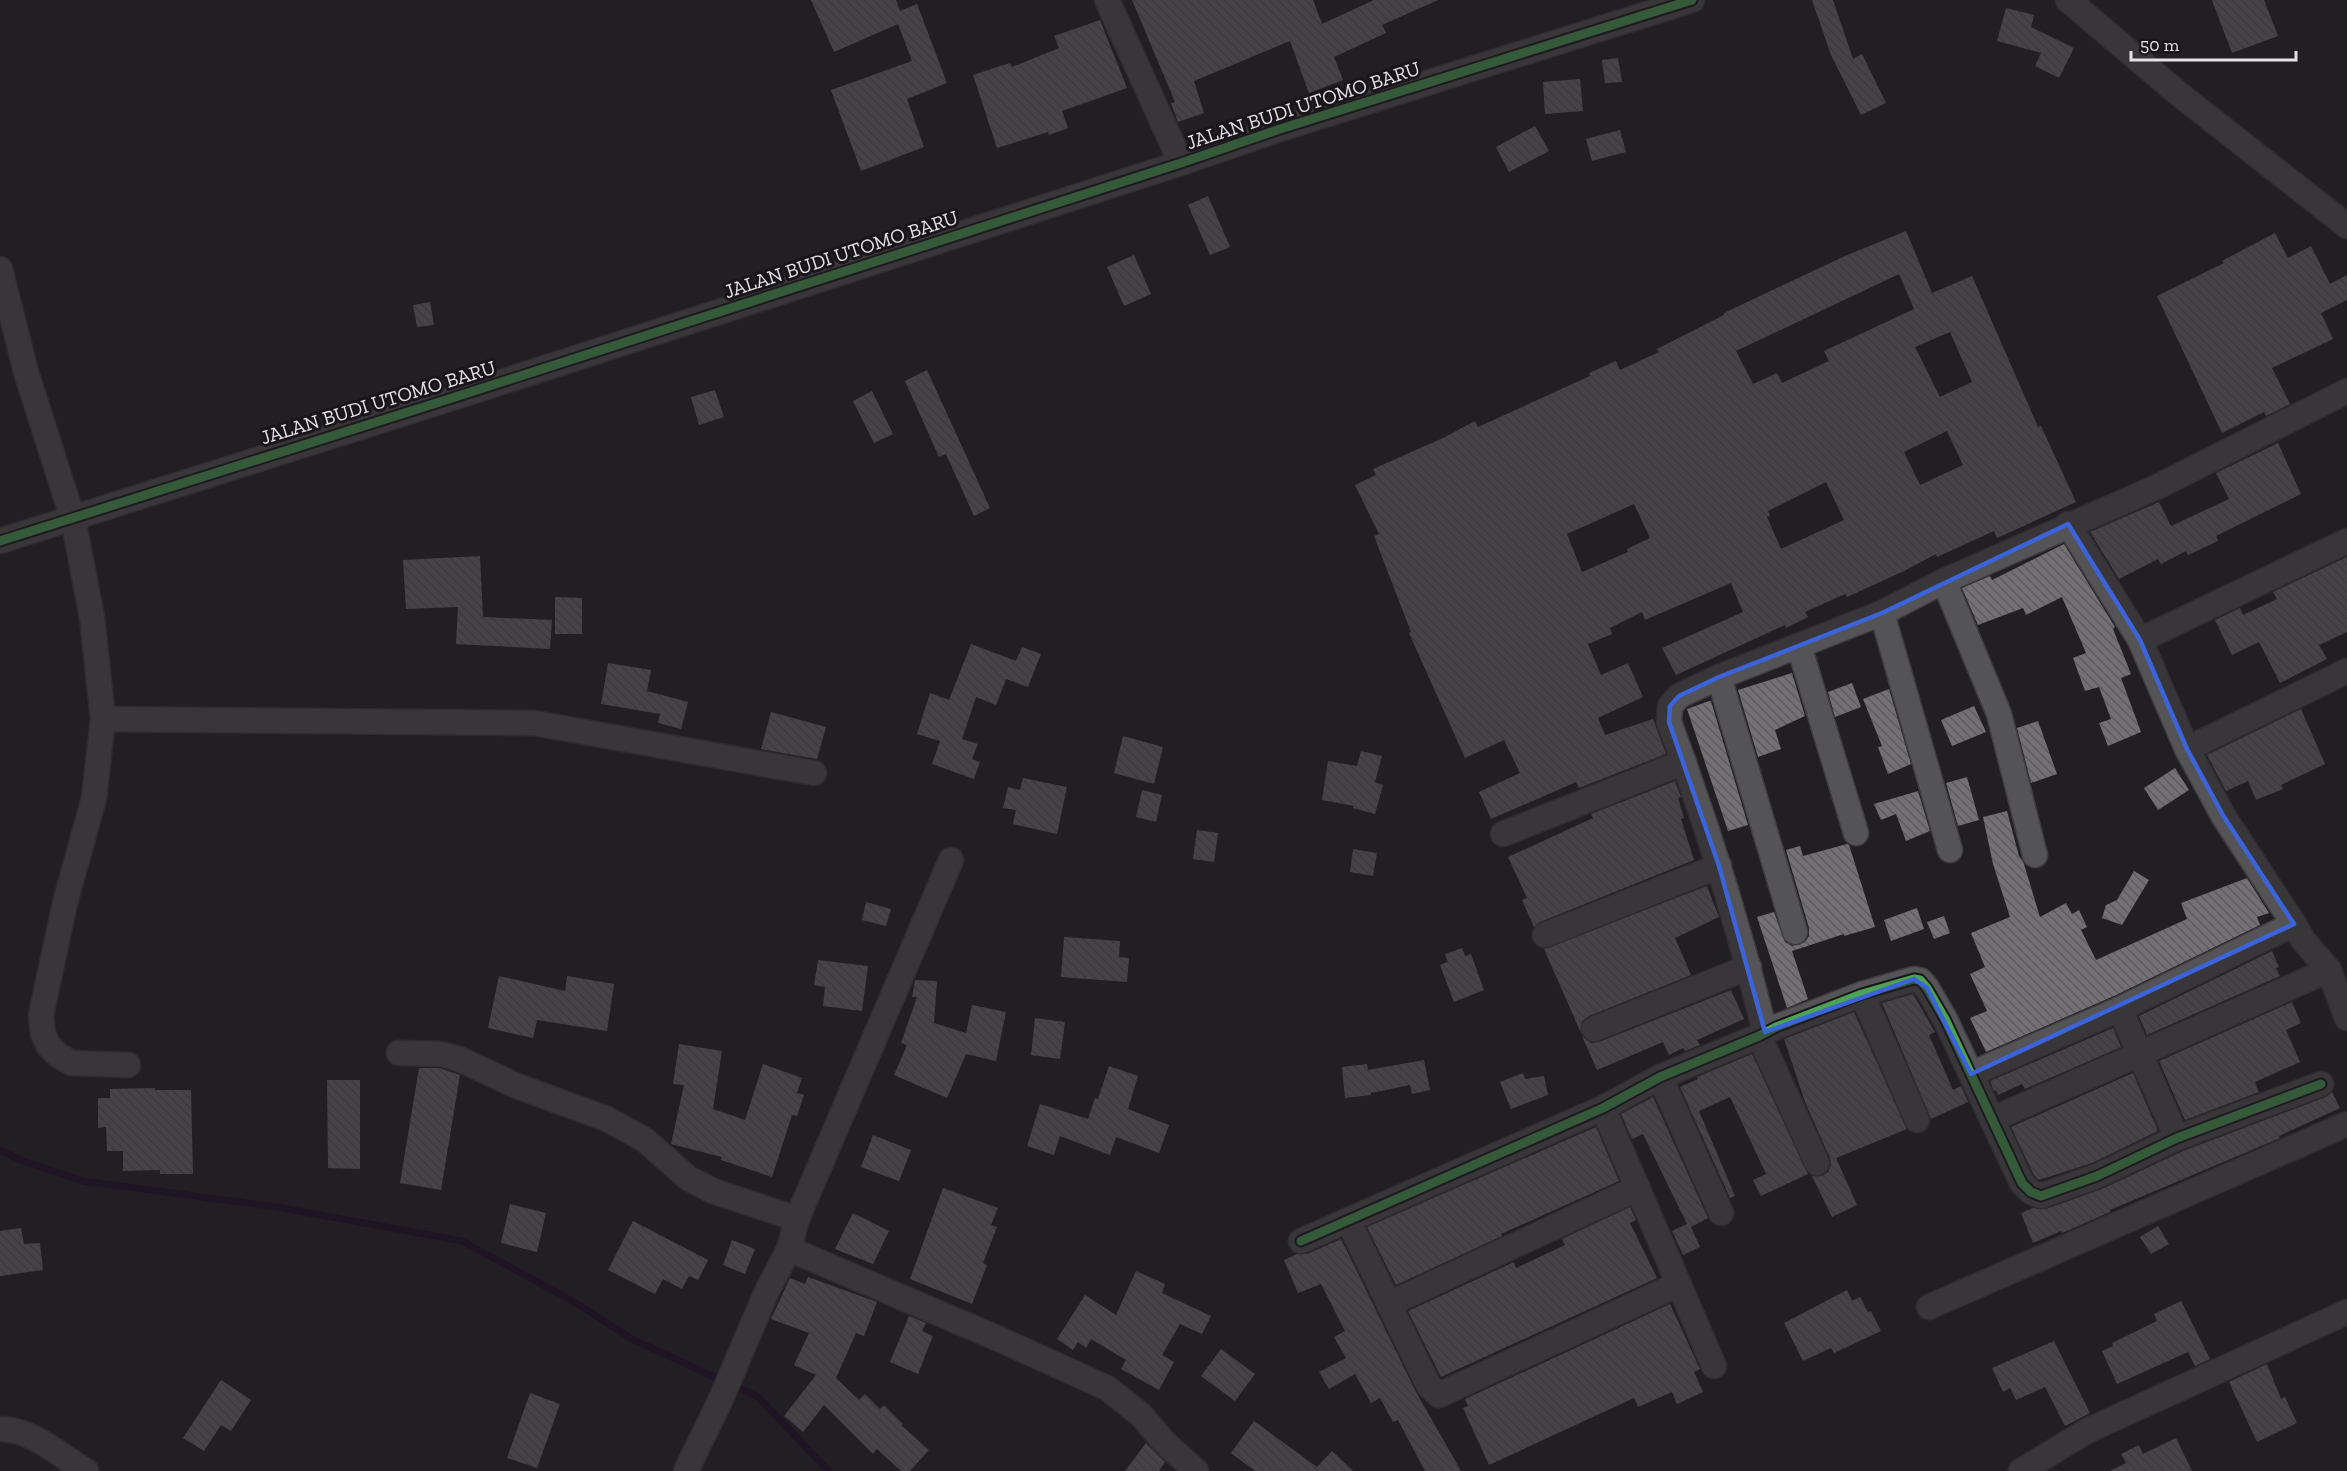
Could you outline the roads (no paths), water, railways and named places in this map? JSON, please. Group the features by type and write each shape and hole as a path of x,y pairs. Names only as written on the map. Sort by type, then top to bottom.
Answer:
{"street":[{"path":"1107,0 1181,163"},
{"name":"JALAN BUDI UTOMO BARU","path":"0,541 449,399 1280,129 1692,0"},
{"path":"2068,0 2179,94 2347,226"},
{"path":"0,269 26,372 73,519 92,617 103,719 94,798 65,903 41,1015 43,1034 49,1046 71,1063 128,1065"},
{"path":"1817,1163 1762,1034 1749,967 1719,866 1669,722 1670,706 1679,696 1719,677 1882,613 1944,581 2068,524 2157,487 2347,391"},
{"path":"2068,524 2140,640 2187,749 2224,818 2303,940 2329,970 2347,1018"},
{"path":"2140,640 2347,541"},
{"path":"1944,581 1999,714 2035,855"},
{"path":"1882,613 1950,850"},
{"path":"1798,646 1856,833"},
{"path":"2187,749 2347,671"},
{"path":"1719,677 1795,932"},
{"path":"103,719 534,723 814,773"},
{"path":"1503,834 1684,762"},
{"path":"686,1471 735,1368 767,1292 789,1249 797,1219 951,860"},
{"path":"1545,935 1719,866"},
{"path":"1971,1074 2120,1009 2294,924"},
{"path":"1594,1029 1749,967"},
{"path":"1993,1119 2329,970"},
{"path":"1300,1241 1604,1108 1660,1077 1862,994 1907,980 1920,980 1945,1019 2022,1183 2031,1192 2041,1196 2097,1176 2177,1138 2321,1084"},
{"path":"1862,994 1917,1120"},
{"path":"2120,1009 2177,1138"},
{"path":"399,1053 441,1054 459,1059 526,1090 607,1119 645,1140 688,1178 713,1191 797,1219"},
{"path":"1660,1077 1721,1214"},
{"path":"1604,1108 1714,1366"},
{"path":"1929,1307 2347,1124"},
{"path":"1389,1304 1638,1188"},
{"path":"1348,1220 1429,1386 1439,1395 1679,1284"},
{"path":"789,1249 1107,1388 1142,1415 1165,1443 1196,1471"},
{"path":"2021,1471 2087,1431 2347,1312"},
{"path":"0,1429 18,1431 86,1471"}],"waterway":[{"path":"0,1150 23,1161 83,1181 277,1207 462,1241 576,1303 632,1339 758,1397 829,1471"}]}
